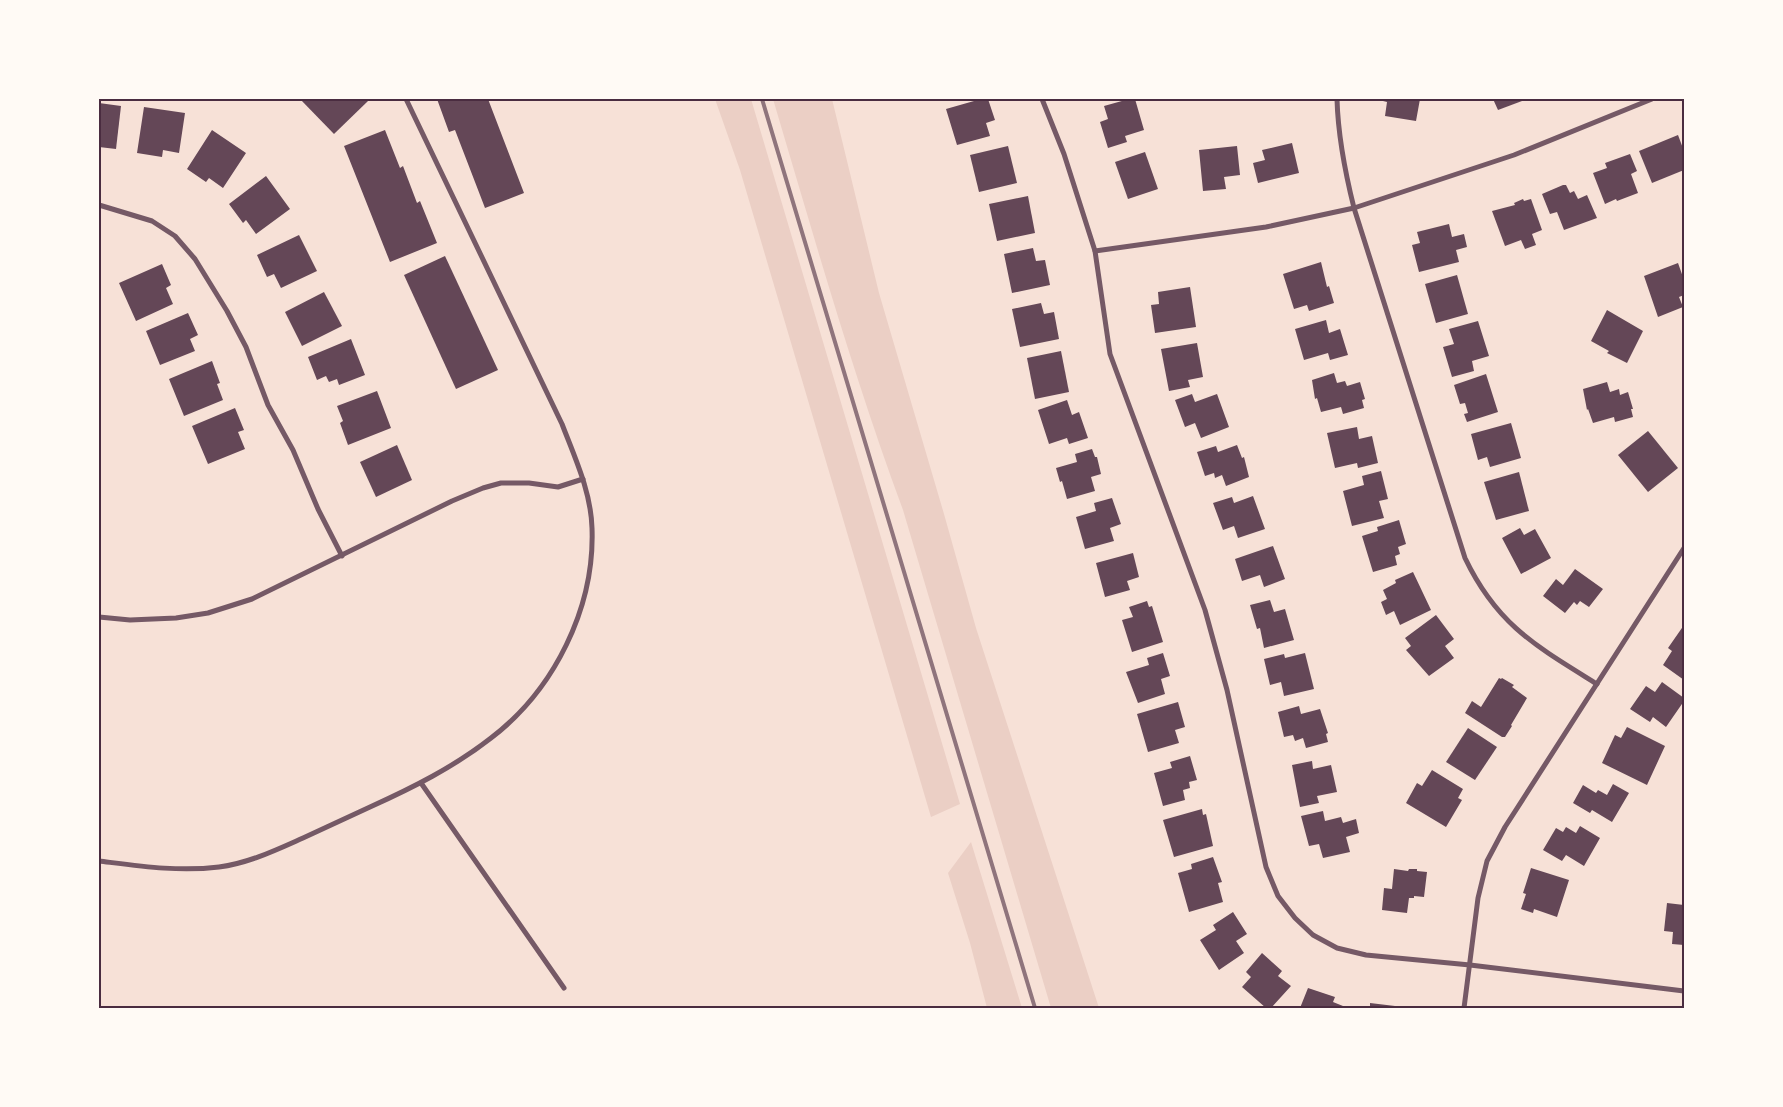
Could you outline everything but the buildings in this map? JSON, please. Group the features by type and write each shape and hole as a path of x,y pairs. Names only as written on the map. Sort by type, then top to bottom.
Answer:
{"street":[{"path":"99,861 164,869 221,867 260,857 421,783 467,755 493,736 530,700 562,652 577,622 586,588 592,552 592,526 583,479 562,424 406,99"},
{"path":"1042,99 1064,154 1095,251 1110,354 1205,610 1227,690 1266,867 1278,896 1295,918 1313,935 1337,948 1366,955 1470,965 1684,991"},
{"path":"1337,99 1341,152 1354,208 1458,539 1474,576 1496,608 1524,636 1597,684"},
{"path":"1095,251 1266,227 1354,208 1514,154 1652,99"},
{"path":"99,205 152,221 175,236 195,259 227,311 246,347 268,405 293,450 318,509 342,556"},
{"path":"99,617 130,620 176,618 208,613 252,599 452,501 483,488 501,483 529,483 558,487 583,479"},
{"path":"1464,1008 1478,898 1487,861 1505,827 1684,548"},
{"path":"421,783 564,988"}],"shaded area":[{"path":"715,99 751,99 960,804 931,817 740,170"},
{"path":"773,99 832,99 879,293 976,628 1099,1008 1051,1008 903,510 867,408"},
{"path":"971,842 1022,1008 987,1008 970,943 948,873"}],"railway":[{"path":"762,99 1035,1008"}]}
